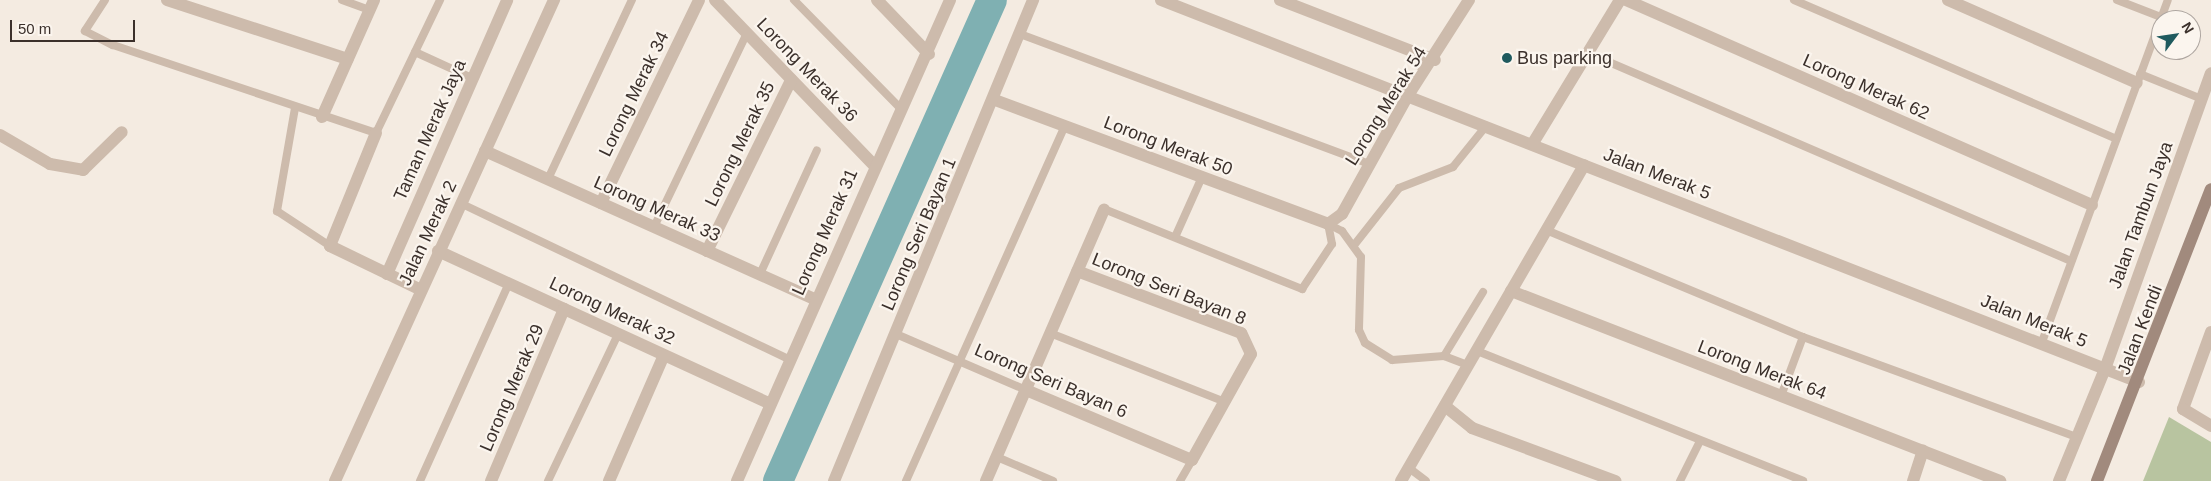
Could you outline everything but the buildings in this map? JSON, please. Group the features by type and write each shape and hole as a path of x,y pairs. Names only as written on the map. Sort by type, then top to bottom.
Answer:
{"street":[{"path":"167,0 348,59"},
{"name":"Taman Merak Jaya","path":"387,274 507,0"},
{"name":"Jalan Merak 2","path":"335,481 438,251 486,151 554,0"},
{"name":"Lorong Merak 34","path":"601,203 699,0"},
{"name":"Lorong Merak 36","path":"715,0 874,165"},
{"path":"877,0 929,54"},
{"name":"Lorong Merak 31","path":"737,481 790,360 814,299 874,165 929,54 950,0"},
{"name":"Lorong Seri Bayan 1","path":"834,481 995,100 1034,0"},
{"name":"Jalan Merak 5","path":"1161,0 1407,97 1533,143 2042,342 2139,382"},
{"path":"1280,0 1435,60"},
{"name":"Lorong Merak 54","path":"1328,224 1342,214 1407,97 1435,60 1469,0"},
{"path":"1533,143 1620,0"},
{"name":"Lorong Merak 62","path":"1626,0 2092,205"},
{"path":"1948,0 2139,78"},
{"path":"322,117 372,5"},
{"name":"Jalan Tambun Jaya","path":"2105,369 2211,73"},
{"name":"Lorong Merak 35","path":"707,251 791,80"},
{"name":"Lorong Merak 50","path":"995,100 1328,224"},
{"path":"0,135 50,164 83,170 122,132"},
{"path":"376,133 330,246 421,290"},
{"name":"Lorong Merak 33","path":"486,151 814,299"},
{"path":"1401,481 1584,164"},
{"name":"Jalan Kendi","path":"2097,481 2139,382 2211,189"},
{"path":"986,481 1104,209"},
{"name":"Lorong Merak 32","path":"438,251 771,404"},
{"name":"Lorong Seri Bayan 8","path":"1077,271 1241,333 1247,340 1251,354 1225,402"},
{"name":"Lorong Merak 64","path":"1511,291 1924,451 1984,478 2000,481"},
{"name":"Lorong Merak 29","path":"491,481 564,309"},
{"path":"2211,332 2183,409 2211,426"},
{"path":"609,481 664,355"},
{"name":"Jalan Kendi","path":"2059,481 2105,369"},
{"name":"Lorong Seri Bayan 6","path":"1026,390 1192,460"},
{"path":"1192,460 1225,402"},
{"path":"1445,406 1472,428 1615,481"},
{"path":"1913,481 1924,451"}],"lane":[{"path":"105,0 85,31 296,108 376,133 440,0"},
{"path":"342,0 372,5"},
{"path":"548,179 632,0"},
{"path":"794,0 901,110"},
{"path":"1794,0 2116,139"},
{"path":"2117,0 2151,13"},
{"path":"654,227 747,33"},
{"path":"1020,34 1369,164"},
{"path":"2042,342 2151,45"},
{"path":"415,52 472,78"},
{"path":"1588,54 2071,260"},
{"path":"2139,78 2202,99"},
{"path":"296,108 276,211 330,246"},
{"path":"906,481 1065,126"},
{"path":"1355,244 1399,188 1453,167 1486,126"},
{"path":"760,274 817,150"},
{"path":"1176,235 1202,177"},
{"path":"460,203 790,360"},
{"path":"1104,209 1176,235 1302,289 1332,244 1328,224"},
{"path":"1328,224 1355,244 1361,258 1359,330 1365,344 1392,360 1444,356 1468,365"},
{"path":"1546,230 1803,337 2077,437"},
{"path":"420,481 508,283"},
{"path":"1444,356 1483,292"},
{"path":"1050,333 1225,402"},
{"path":"548,481 618,334"},
{"name":"Lorong Seri Bayan 6","path":"896,334 1026,390"},
{"path":"1781,396 1803,337"},
{"path":"1477,350 1803,481"},
{"path":"1680,481 1700,441"},
{"path":"997,457 1053,481"},
{"path":"1180,481 1192,460"},
{"path":"1409,468 1426,481"}],"green space":[{"path":"2169,417 2211,442 2211,481 2143,481"}],"waterway":[{"path":"778,481 992,0"}],"place":[{"name":"Bus parking","path":"1507,58"}]}
